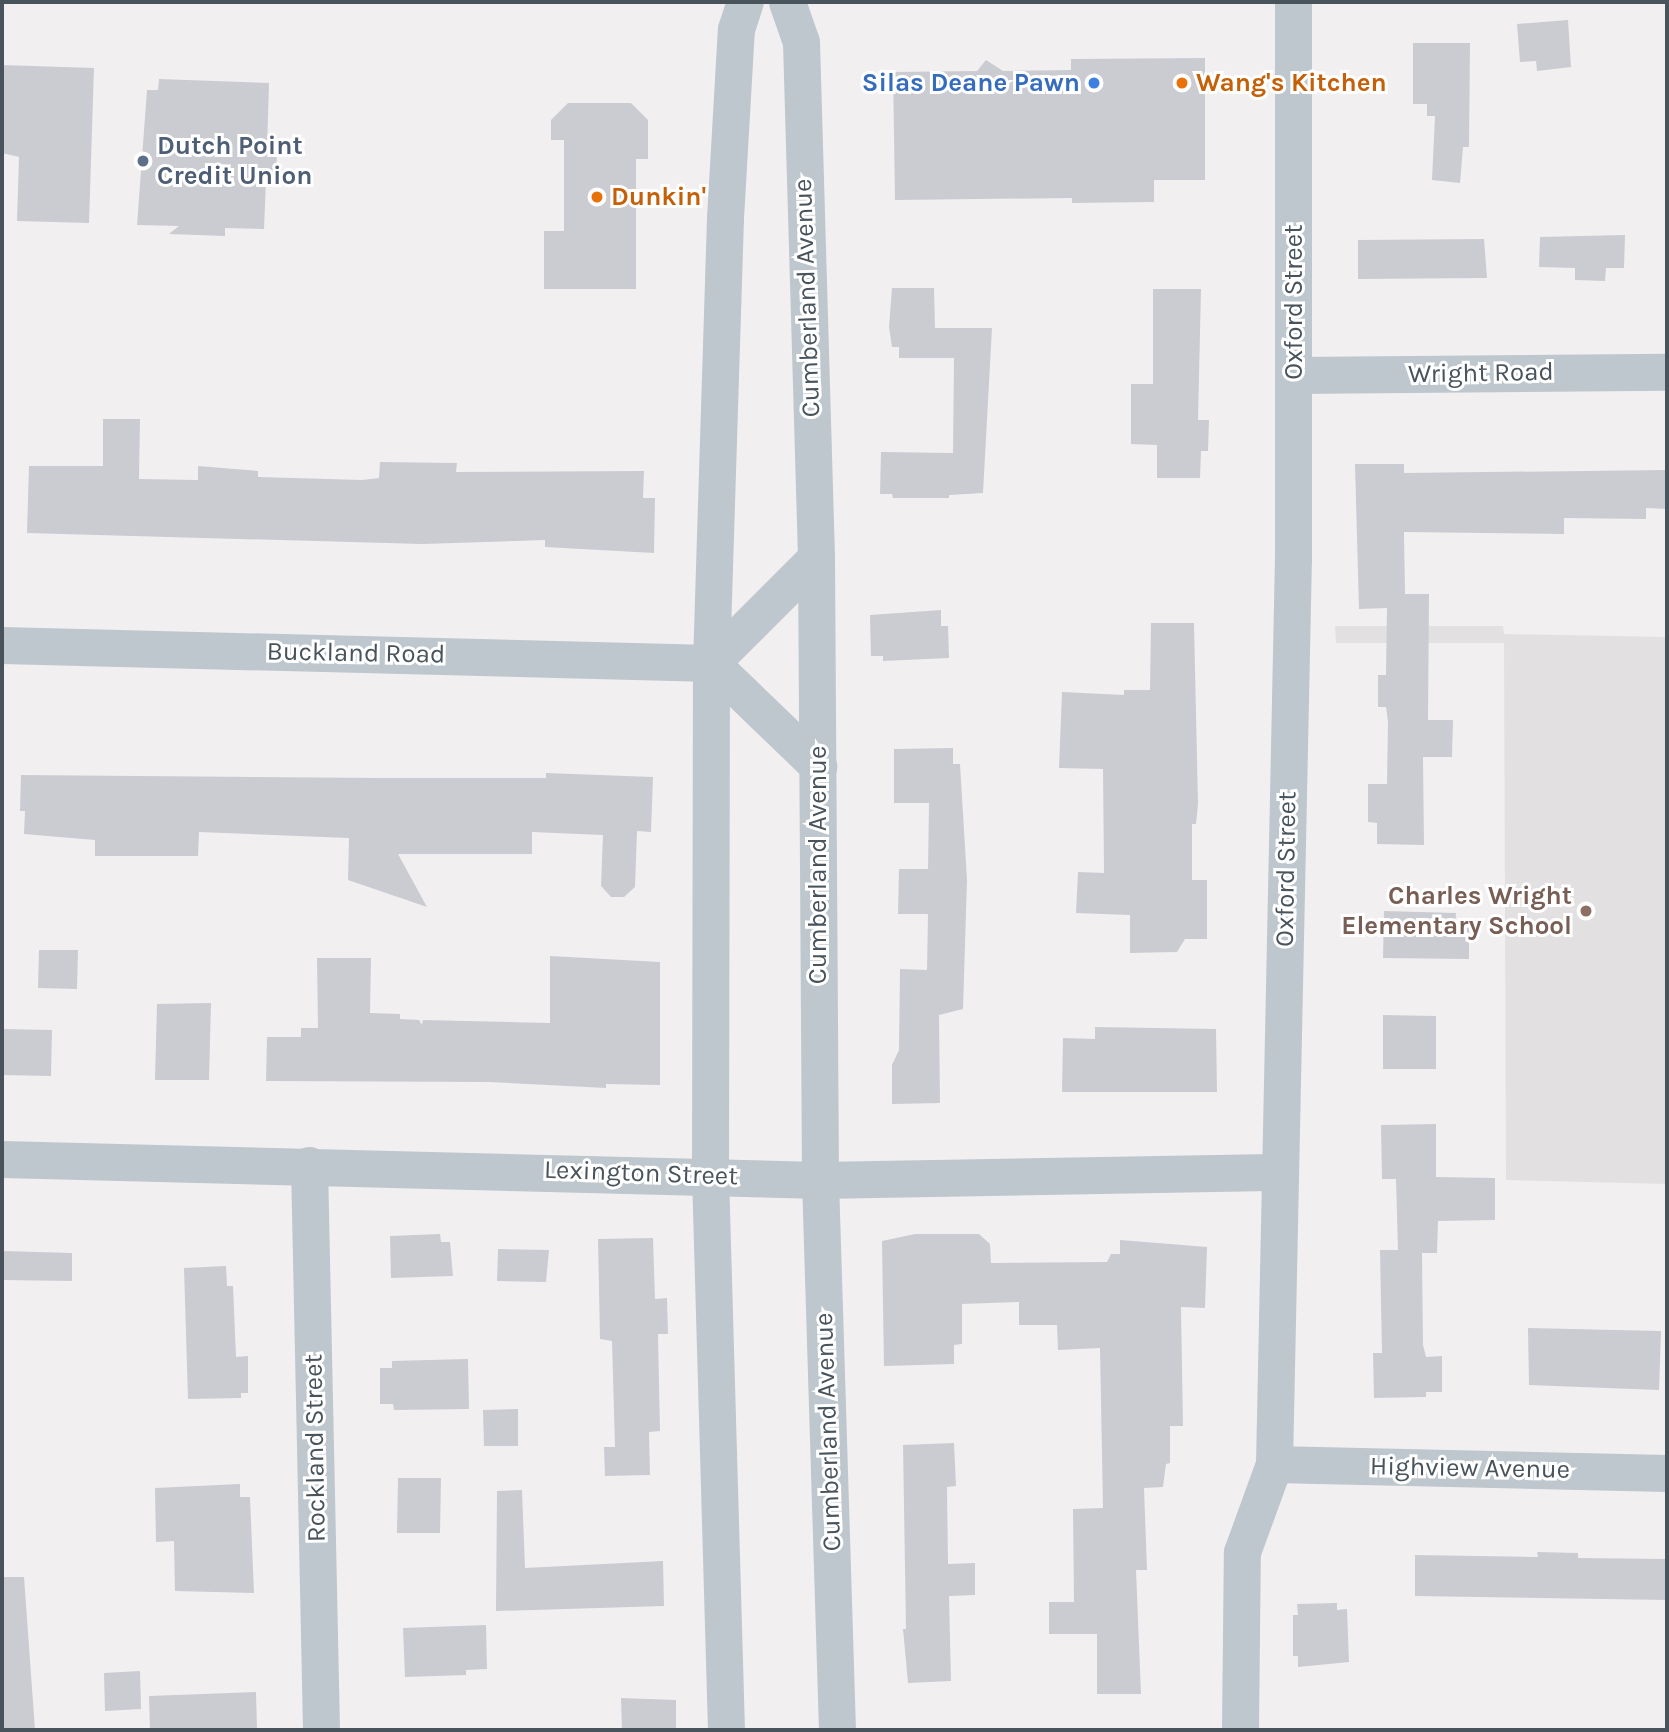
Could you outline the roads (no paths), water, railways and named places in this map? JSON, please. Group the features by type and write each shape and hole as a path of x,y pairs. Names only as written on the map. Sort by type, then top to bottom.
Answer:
{"street":[{"path":"726,1730 710,1174 711,663 725,218 736,29 745,2"},
{"name":"Cumberland Avenue","path":"787,2 801,42 816,558 820,1180 837,1730"},
{"name":"Oxford Street","path":"1240,1730 1241,1552 1273,1464 1294,375 1293,2"},
{"name":"Wright Road","path":"1294,375 1667,372"},
{"path":"711,663 816,558"},
{"name":"Buckland Road","path":"2,645 711,663"},
{"path":"711,663 818,766"},
{"name":"Lexington Street","path":"2,1158 710,1174 820,1180 1280,1172"},
{"name":"Rockland Street","path":"309,1166 321,1730"},
{"name":"Highview Avenue","path":"1273,1464 1667,1472"}],"place":[{"name":"Silas Deane Pawn","path":"1094,83"},
{"name":"Wang's Kitchen","path":"1182,83"},
{"name":"Dutch Point Credit Union","path":"143,161"},
{"name":"Dunkin'","path":"597,197"},
{"name":"Charles Wright Elementary School","path":"1586,911"}]}
